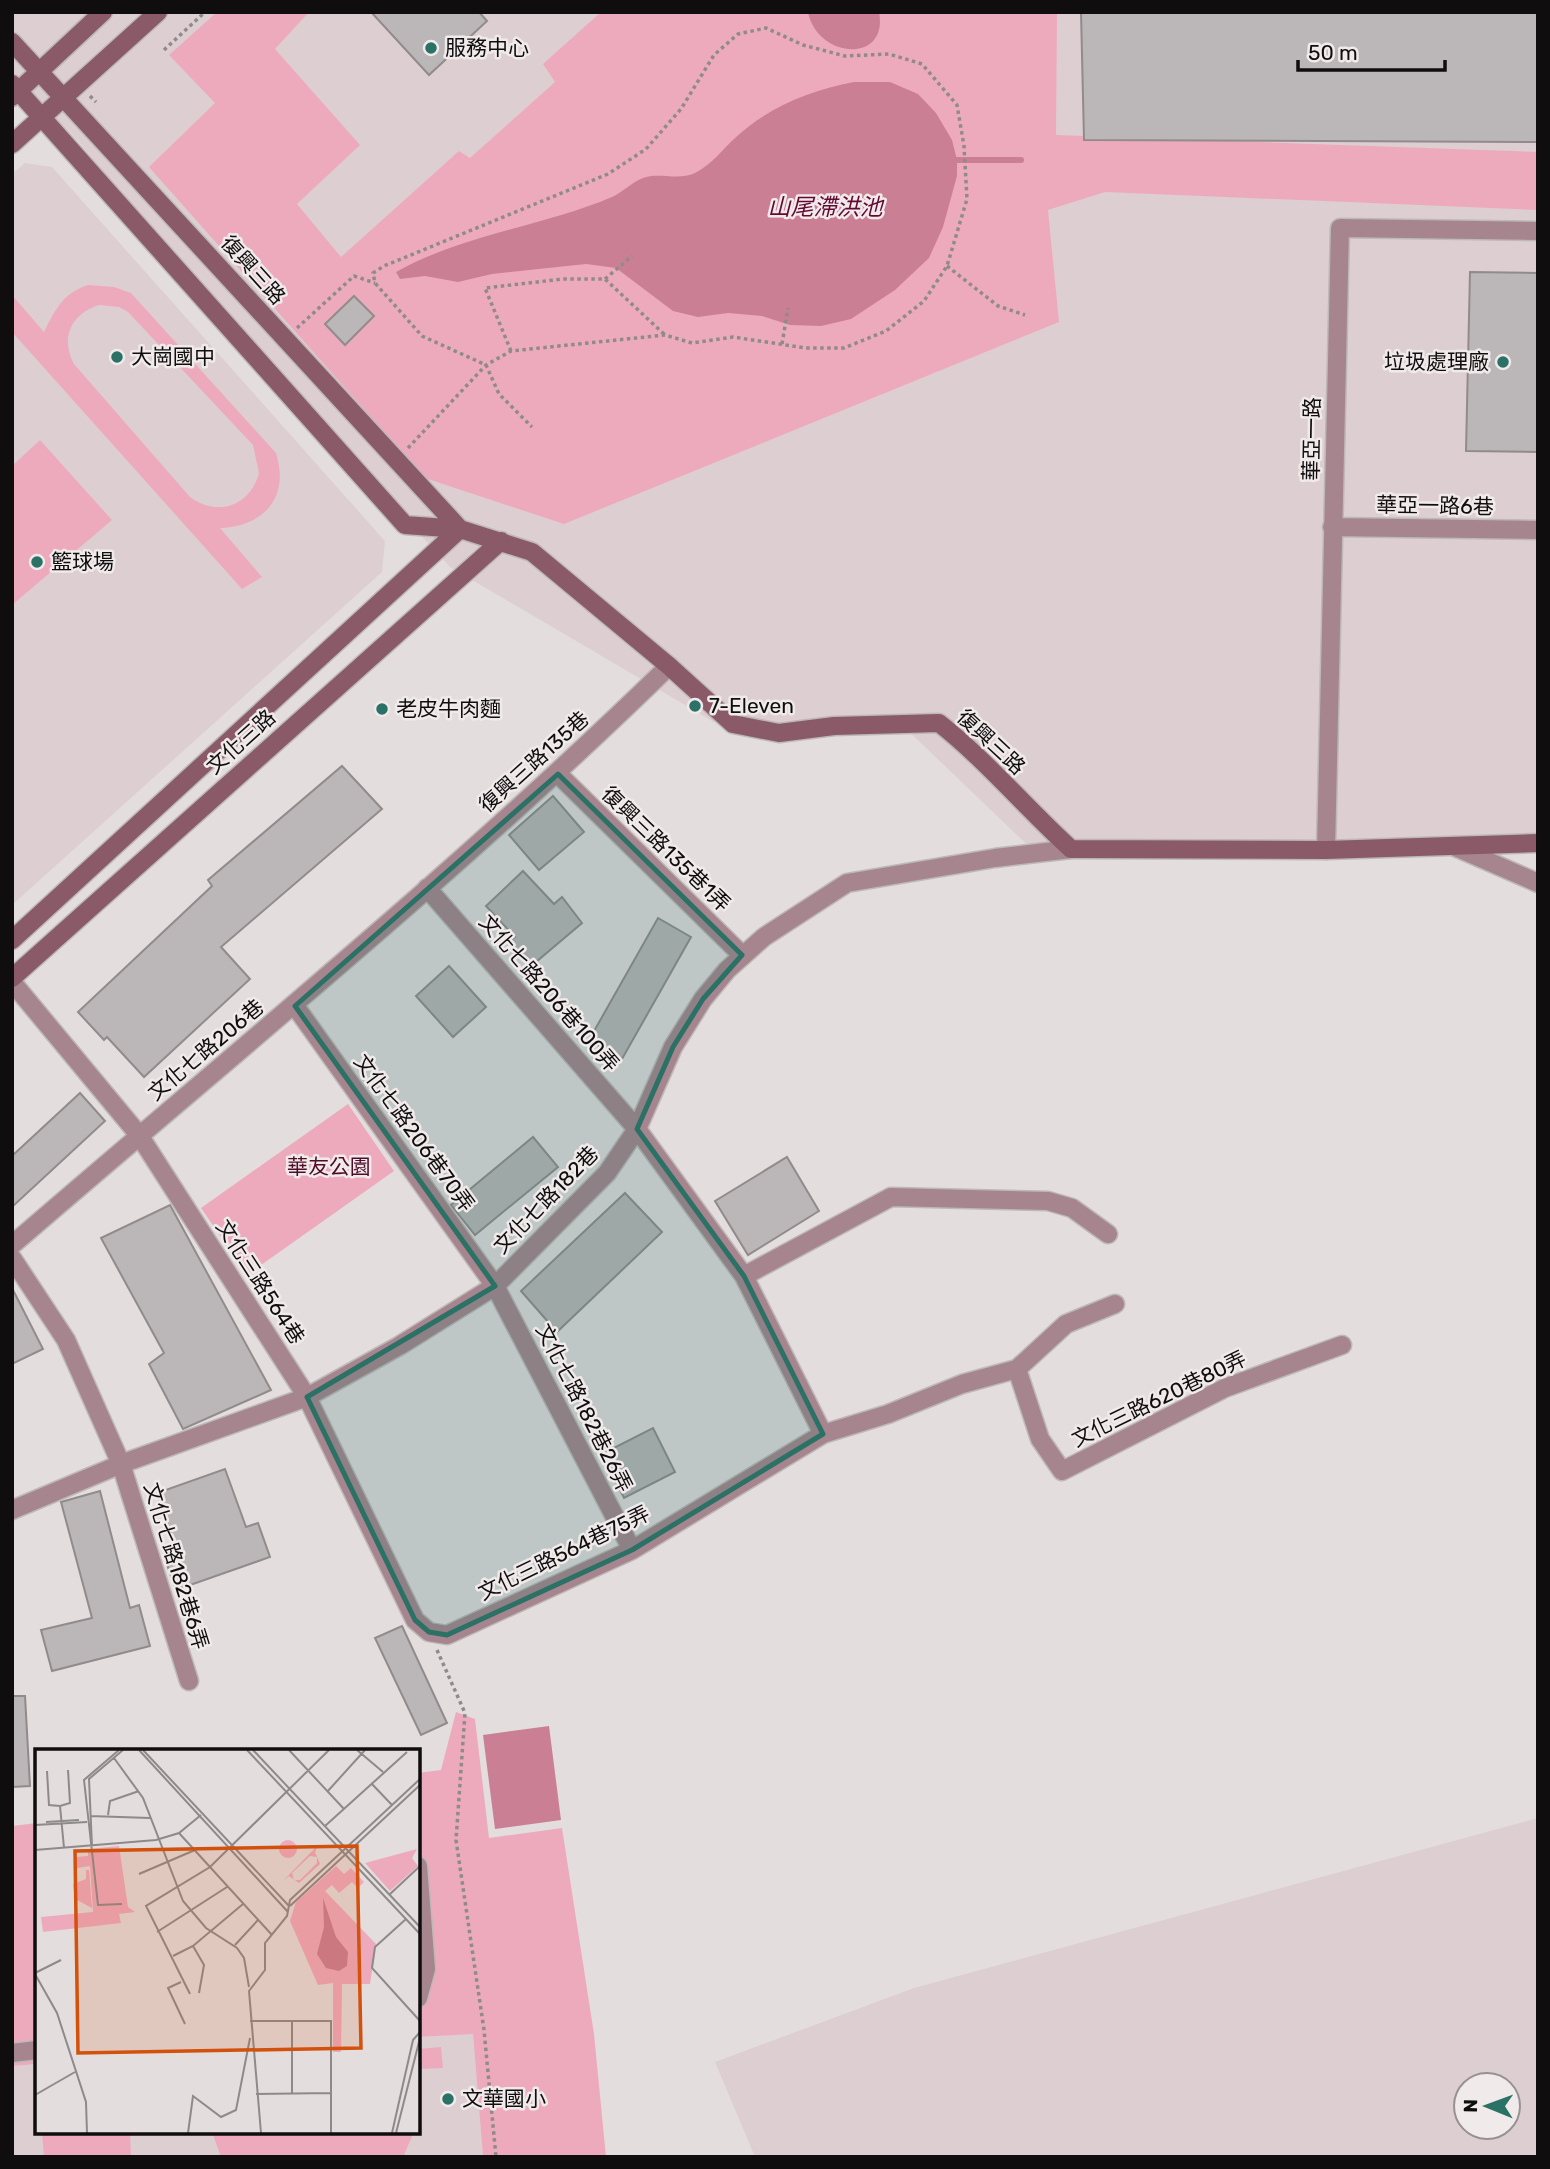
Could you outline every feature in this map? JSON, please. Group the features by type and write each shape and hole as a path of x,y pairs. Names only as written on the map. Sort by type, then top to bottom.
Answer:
{"street":[{"path":"14,91 39,72 103,12"},
{"path":"12,144 158,12"},
{"name":"復興三路","path":"12,42 460,529"},
{"name":"復興三路","path":"14,91 42,118 405,526 460,529 532,552 669,666 733,724 779,733 860,724 939,723 972,750 1027,808 1071,849"},
{"name":"華亞一路","path":"1326,850 1340,228 1538,231"},
{"name":"華亞一路6巷","path":"1332,527 1538,530"},
{"name":"文化三路","path":"12,940 460,529"},
{"name":"文化三路","path":"12,980 501,541"},
{"name":"復興三路135巷","path":"427,888 558,774 669,666"},
{"name":"復興三路135巷1弄","path":"558,774 742,955"},
{"path":"1071,849 1326,850 1538,843"},
{"path":"1453,846 1538,883"},
{"name":"文化七路182巷","path":"12,1510 121,1464 307,1397 399,1346 495,1286 607,1173 637,1129 673,1047 703,999 742,955 790,919 847,883 983,859 1071,849"},
{"name":"文化七路206巷","path":"12,1245 295,1006 427,888"},
{"name":"文化七路206巷100弄","path":"427,888 637,1129 744,1276"},
{"name":"文化三路564巷","path":"12,980 139,1135 307,1397 415,1620 429,1632"},
{"name":"文化七路206巷70弄","path":"295,1006 495,1286"},
{"path":"1108,1234 1072,1208 1048,1201 891,1197 744,1276 823,1434 888,1414 962,1384 1017,1369 1066,1325 1115,1304"},
{"name":"文化七路182巷6弄","path":"12,1258 66,1340 121,1464 189,1681"},
{"name":"文化七路182巷26弄","path":"495,1286 632,1550"},
{"name":"文化三路620巷80弄","path":"1017,1369 1040,1439 1062,1471 1225,1388 1342,1345"},
{"name":"文化三路564巷75弄","path":"429,1632 447,1635 632,1550 823,1434"},
{"path":"420,1892 426,1969 420,1991"},
{"path":"12,2053 35,2050"}],"path":[{"path":"164,50 205,12"},
{"path":"375,283 373,273 384,266 608,174 646,149 681,109 714,55 738,34 766,29 803,45 845,56 889,54 922,64 957,105 964,146 967,199 947,266 923,301 886,331 845,348 782,344 733,337 692,343 665,335 511,351 486,365 396,460"},
{"path":"511,351 485,288 563,279 606,279 632,256"},
{"path":"947,266 998,306 1025,315"},
{"path":"285,339 354,276 375,283 422,336 486,365 499,394 531,427"},
{"path":"606,279 665,335"},
{"path":"782,344 788,308"},
{"path":"429,1632 465,1713 456,1840 484,2030 496,2157"}],"highlighted area":[{"path":"558,774 742,955 703,999 673,1047 637,1129 744,1276 823,1434 632,1550 447,1635 429,1632 415,1620 307,1397 495,1286 295,1006"}],"shaded area":[{"path":"12,12 1538,12 1538,843 1039,856 902,725 714,722 450,567 260,361 79,142 12,72"},
{"name":"大崗國中","path":"25,163 52,167 385,541 382,572 12,905 12,174"},
{"path":"1538,1818 1538,2157 755,2157 715,2062 914,1988"},
{"name":"文華國小","path":"473,2033 483,2157 12,2157 12,2066 35,2064 35,2134 420,2134 420,2037"}],"green space":[{"path":"217,12 309,12 275,49 360,145 297,204 341,257 459,151 470,158 555,82 543,64 601,12 1057,12 1056,135 1538,152 1538,210 1105,192 1048,210 1059,322 564,524 425,478 149,167 215,103 169,55"},
{"path":"88,285 114,287 131,293 276,453 279,483 270,507 249,522 220,528 262,577 242,589 12,332 12,295 44,332 61,303 79,288","holes":["99,305 119,307 128,312 253,445 259,473 255,485 240,501 221,507 200,503 190,497 74,364 68,336 75,321 81,314"]},
{"name":"籃球場","path":"40,440 112,520 12,605 12,466"},
{"name":"華友公園","path":"348,1104 394,1171 247,1275 201,1208"},
{"path":"456,1712 475,1719 489,1838 562,1828 594,2034 606,2157 483,2157 473,2034 420,2037 420,1773 441,1770"},
{"path":"35,1823 35,2064 12,2066 12,1826"},
{"path":"441,2047 443,2068 420,2069 420,2049"},
{"path":"42,2134 130,2134 131,2157 44,2157"},
{"path":"213,2134 413,2134 403,2157 221,2157"}],"water":[{"path":"808,12 879,12 879,29 873,41 863,47 851,49 837,46 824,39 814,28"},
{"name":"山尾滯洪池","path":"854,82 890,82 918,94 936,113 952,140 957,160 957,176 943,227 929,258 895,290 851,319 821,326 790,325 762,316 728,313 698,317 673,311 616,268 586,264 492,274 458,282 425,276 400,279 396,272 448,248 558,216 612,197 649,176 682,176 695,173 761,117 806,95"},
{"path":"549,1726 561,1820 495,1829 483,1735"}],"building":[{"name":"服務中心","path":"371,12 479,12 487,21 429,75"},
{"path":"1081,12 1538,12 1538,142 1084,140"},
{"name":"垃圾處理廠","path":"1470,272 1538,273 1538,452 1466,451"},
{"path":"354,296 374,316 345,345 325,324"},
{"path":"342,766 382,809 221,947 250,979 144,1077 107,1037 104,1040 78,1012 212,886 208,880"},
{"path":"553,796 584,832 539,870 509,835"},
{"path":"523,871 554,904 562,897 582,923 530,967 509,942 515,937 486,906"},
{"path":"658,918 691,937 622,1059 589,1040"},
{"path":"449,966 486,1007 453,1037 416,996"},
{"path":"80,1093 105,1121 12,1207 12,1156"},
{"path":"533,1137 558,1167 475,1235 451,1205"},
{"path":"787,1157 819,1211 748,1255 715,1201"},
{"path":"625,1193 662,1232 557,1332 521,1291"},
{"path":"170,1205 271,1390 183,1429 149,1364 164,1353 101,1238"},
{"path":"12,1288 43,1349 12,1364"},
{"path":"653,1428 675,1472 624,1498 602,1454"},
{"path":"225,1469 246,1527 258,1523 270,1557 176,1590 164,1556 177,1551 157,1493"},
{"path":"100,1491 130,1608 139,1605 150,1646 52,1671 41,1630 92,1618 61,1502"},
{"path":"402,1626 447,1723 421,1735 375,1638"},
{"path":"12,1696 25,1696 30,1786 12,1787"}],"waterway":[{"path":"949,160 1021,160"}],"place":[{"name":"服務中心","path":"431,48"},
{"name":"大崗國中","path":"117,357"},
{"name":"垃圾處理廠","path":"1503,362"},
{"name":"籃球場","path":"37,562"},
{"name":"7-Eleven","path":"695,706"},
{"name":"老皮牛肉麵","path":"382,709"},
{"name":"文華國小","path":"448,2099"}]}
